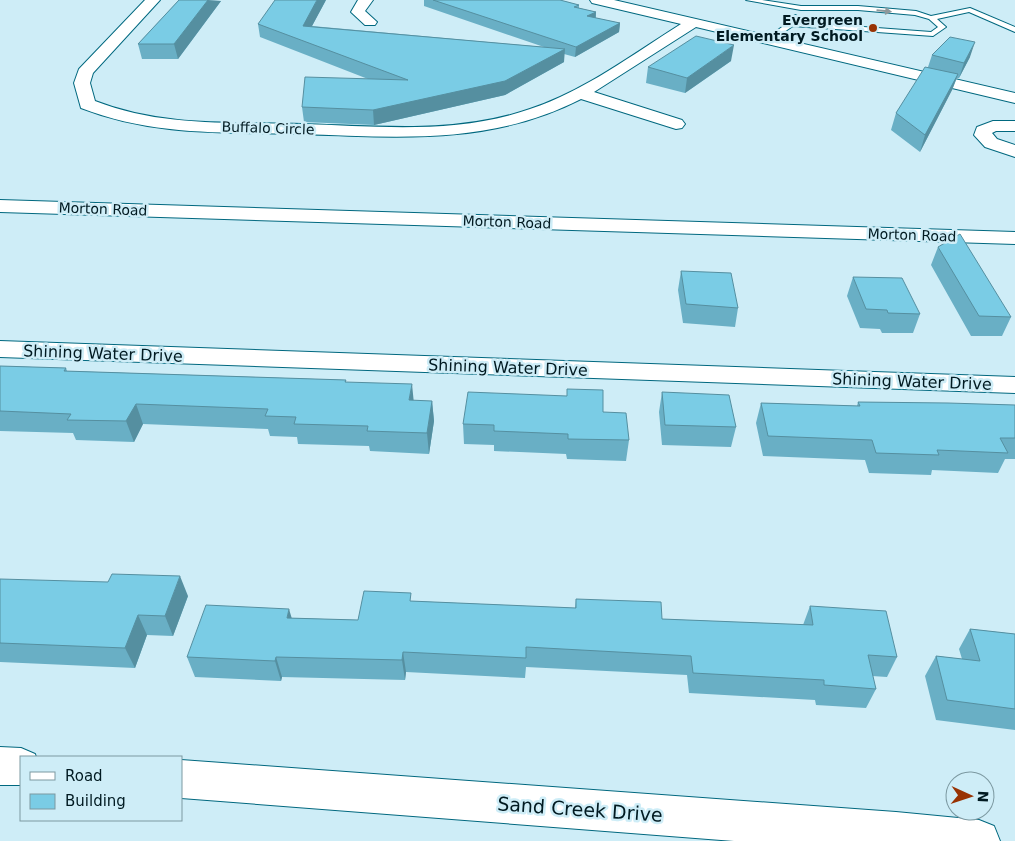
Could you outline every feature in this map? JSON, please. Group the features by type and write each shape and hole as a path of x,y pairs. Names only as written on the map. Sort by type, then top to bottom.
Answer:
{"street":[{"name":"Buffalo Circle","path":"154,0 84,72 82,83 86,104 118,117 169,125 423,132 490,126 544,110 579,93 693,23"},
{"path":"366,0 361,4 358,12 370,22"},
{"path":"597,0 1015,98"},
{"path":"579,93 676,124"},
{"path":"1015,126 993,126 983,131 983,135 991,143 1015,151"},
{"name":"Morton Road","path":"0,206 1015,238"},
{"name":"Shining Water Drive","path":"0,349 1015,385"},
{"path":"0,766 20,767"},
{"name":"Sand Creek Drive","path":"182,779 896,833 979,841"}],"lane":[{"path":"749,0 801,8 858,8 916,13 931,18 942,27 934,34 791,24"},
{"path":"769,40 791,24 801,8"},
{"path":"931,18 970,10 1015,30"}],"building":[{"path":"179,0 208,0 174,44 138,44"},
{"path":"275,0 317,0 303,26 565,49 505,81 373,110 302,107 305,77 408,80 258,24"},
{"path":"433,0 560,0 579,5 574,7 596,12 587,16 620,23 576,47"},
{"path":"696,36 734,45 687,78 648,67"},
{"path":"950,37 975,42 964,63 932,55"},
{"path":"925,67 958,74 925,135 896,113"},
{"path":"960,234 1011,317 979,316 938,247"},
{"path":"681,271 731,273 738,308 686,304"},
{"path":"853,277 902,278 920,314 888,313 887,310 866,309"},
{"path":"0,366 66,368 64,371 346,380 345,382 412,384 409,400 432,401 427,433 367,431 368,426 294,424 296,417 265,416 268,409 136,404 126,421 67,420 71,414 0,411"},
{"path":"567,389 603,390 603,412 626,413 629,440 568,439 568,434 494,431 494,425 463,424 468,392 567,396"},
{"path":"662,392 729,395 736,427 665,425"},
{"path":"858,402 1015,405 1015,438 1000,438 1008,453 937,450 939,455 876,453 872,440 768,436 761,403 860,406"},
{"path":"112,574 180,576 165,616 138,615 125,648 0,643 0,579 108,582"},
{"path":"364,591 411,593 410,601 576,608 576,599 661,602 662,619 813,625 810,606 886,611 897,657 868,655 876,689 824,685 824,680 693,673 691,656 526,647 526,658 403,652 402,660 276,657 275,661 187,657 206,605 289,609 287,618 358,620"},
{"path":"970,629 1015,634 1015,709 947,700 936,656 980,661"}],"place":[{"name":"Evergreen Elementary School","path":"873,28"}]}
